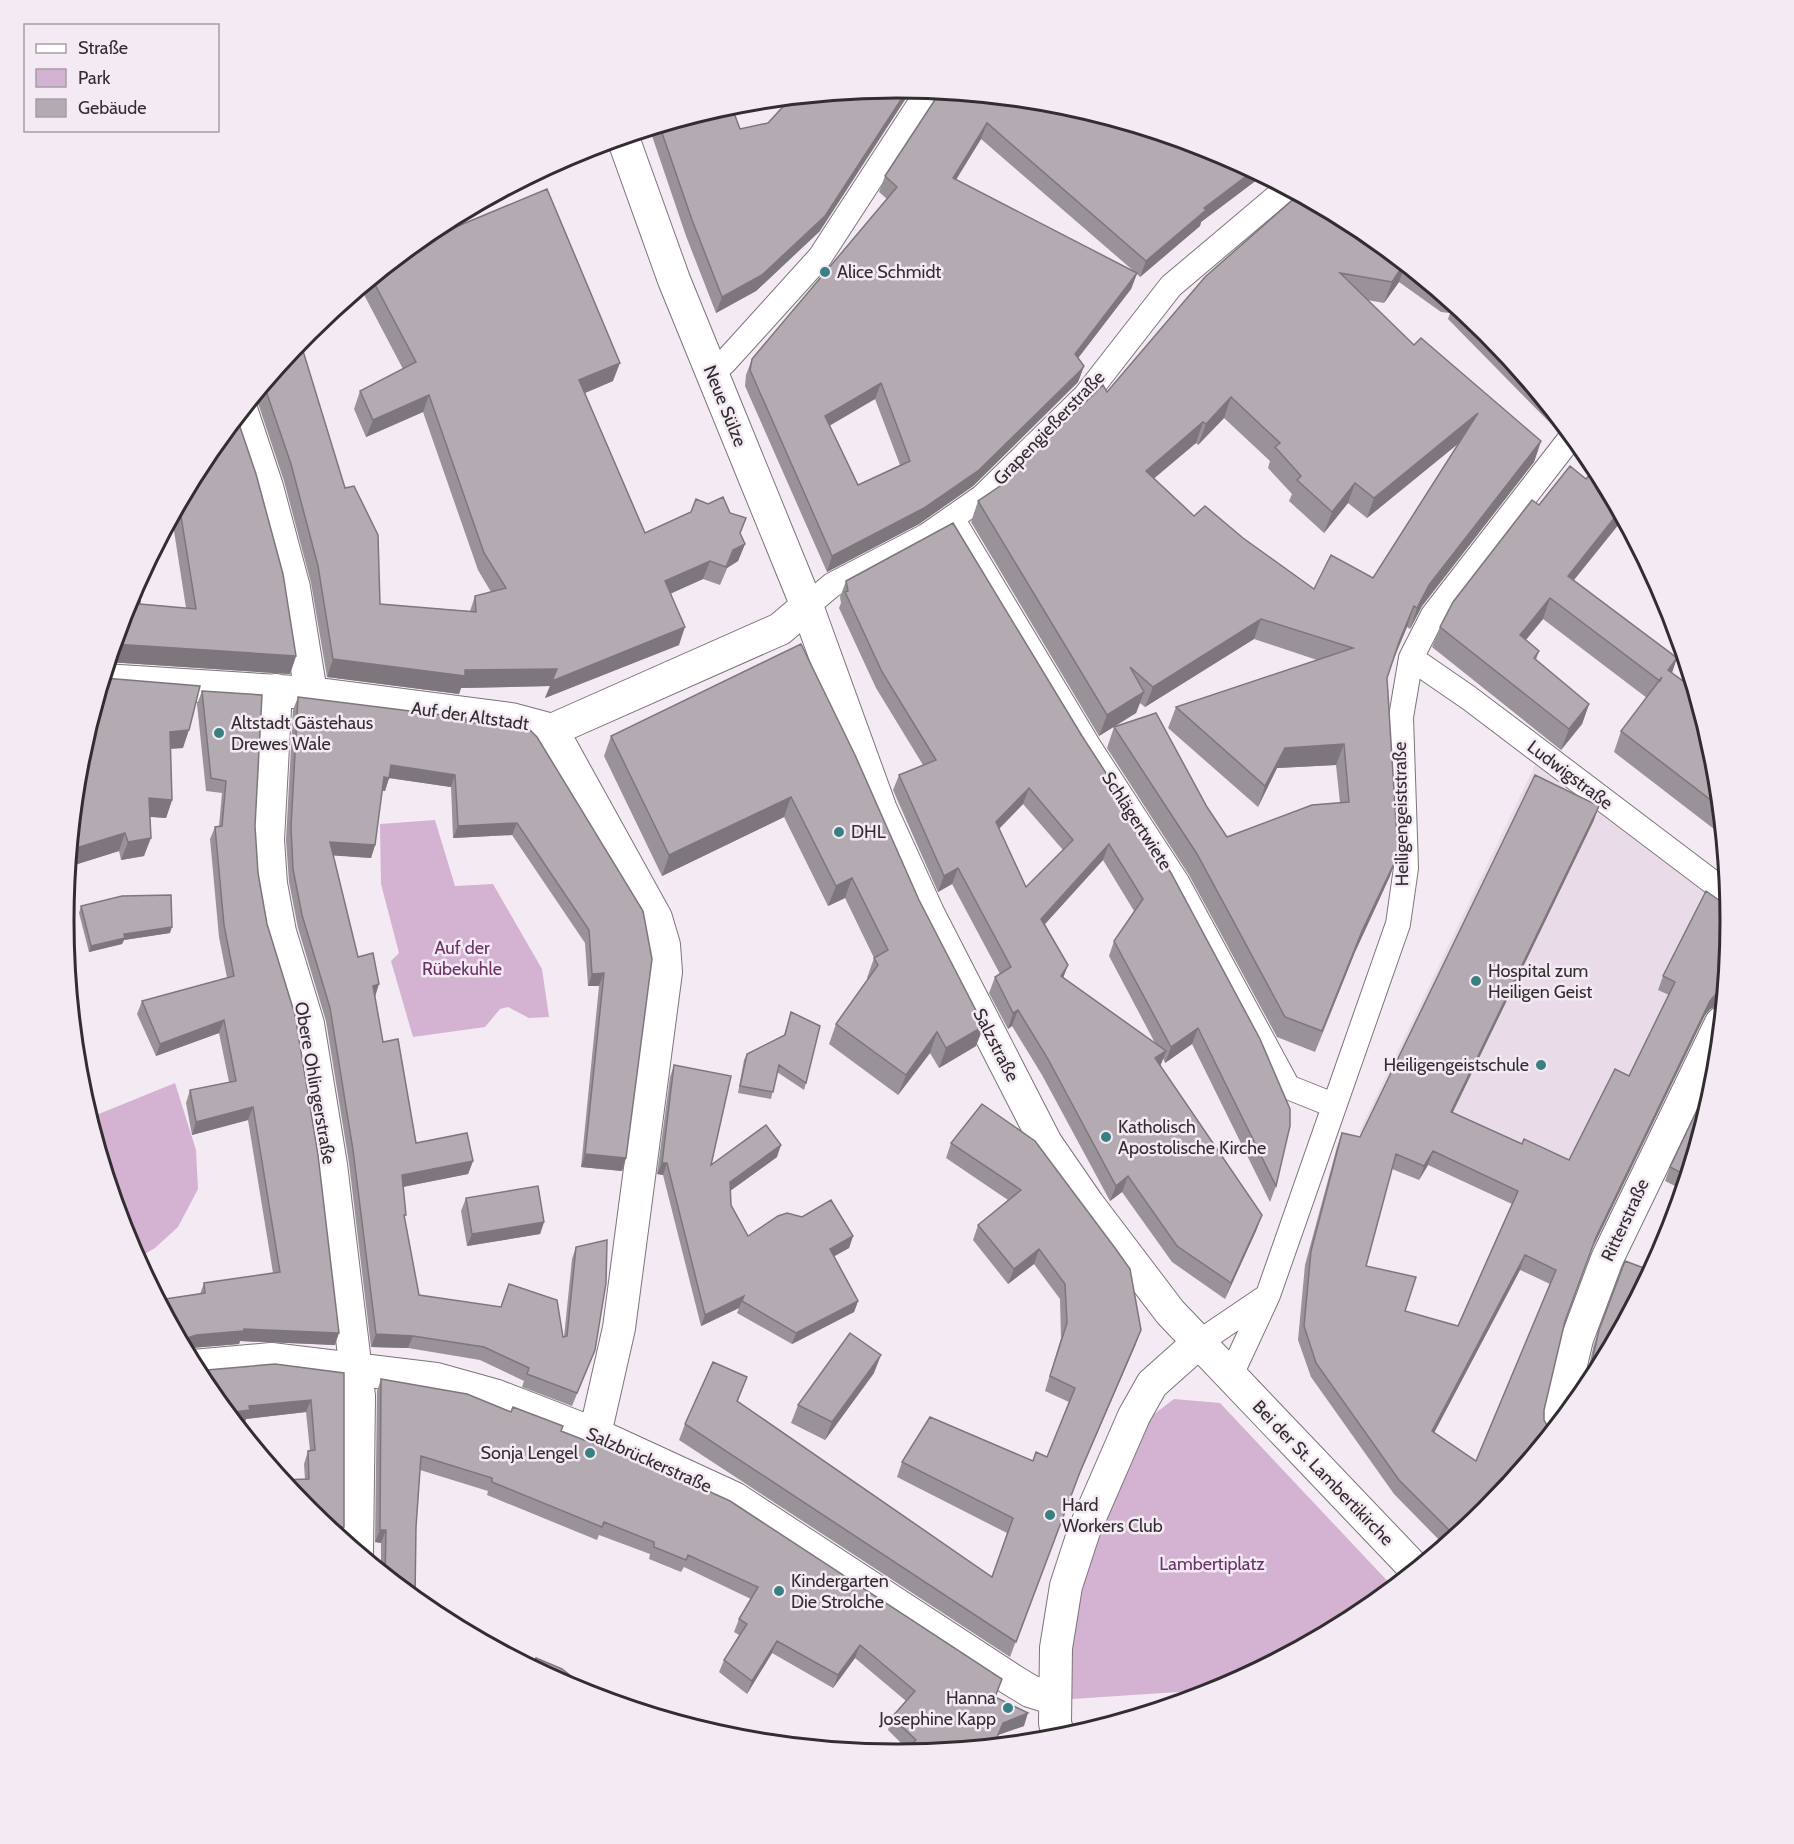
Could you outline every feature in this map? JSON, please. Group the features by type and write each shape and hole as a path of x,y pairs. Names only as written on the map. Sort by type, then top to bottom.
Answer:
{"street":[{"path":"714,379 724,363 820,257 923,99"},
{"name":"Neue Sülze","path":"625,145 674,280 832,672"},
{"name":"Grapengießerstraße","path":"807,606 832,585 953,520 982,497 1086,395 1171,286 1281,194"},
{"path":"245,420 267,487 294,588 311,693"},
{"name":"Heiligengeiststraße","path":"1230,1377 1268,1295 1398,924 1406,868 1401,717 1411,658 1434,615 1566,443"},
{"name":"Schlägertwiete","path":"953,520 1088,745 1177,882 1288,1087 1333,1105"},
{"name":"Auf der Altstadt","path":"110,680 311,693 511,719 552,730 780,629 807,606"},
{"name":"Ludwigstraße","path":"1411,658 1469,698 1719,887"},
{"name":"Salzstraße","path":"832,672 890,831 928,914 1046,1143 1094,1212 1170,1312 1230,1377"},
{"name":"Obere Ohlingerstraße","path":"276,690 268,840 271,884 280,932 308,1024 331,1165 359,1396 357,1544"},
{"path":"552,730 656,918 664,945 666,972 619,1329 595,1434"},
{"name":"Ritterstraße","path":"1561,1409 1577,1339 1607,1259 1711,1044"},
{"path":"1057,1730 1055,1723 1056,1648 1066,1586 1084,1531 1134,1416 1152,1384 1198,1343 1268,1295"},
{"name":"Salzbrückerstraße","path":"203,1365 271,1359 436,1378 497,1396 595,1434 734,1498 1012,1680 1030,1691 1055,1699"},
{"name":"Bei der St. Lambertikirche","path":"1230,1377 1411,1564"}],"shaded area":[{"name":"Heiligengeistschule","path":"1535,765 1720,904 1719,976 1714,1016 1601,1246 1359,1132"}],"green space":[{"name":"Auf der Rübekuhle","path":"435,820 455,886 493,884 542,969 549,1017 529,1018 508,1007 500,1009 485,1027 413,1037 391,961 399,953 381,884 380,824"},
{"path":"175,1083 196,1150 198,1189 178,1227 155,1248 144,1254 117,1187 97,1115"},
{"name":"Lambertiplatz","path":"1174,1399 1220,1403 1388,1582 1355,1607 1309,1635 1261,1661 1190,1691 1072,1699 1063,1683 1072,1592 1153,1415"}],"building":[{"path":"902,98 825,216 762,275 722,297 662,133 735,114 740,129 768,123 783,107 843,100"},
{"path":"935,99 1058,114 1162,142 1246,176 1204,208 1206,210 1146,261 987,123 953,178 1137,273 1075,354 1084,366 1081,370 979,470 924,508 832,556 750,370 752,359 897,187 885,176","holes":["881,383 910,461 858,485 825,416"]},
{"path":"547,189 620,363 579,380 645,533 691,512 696,499 708,504 723,497 730,513 746,518 740,533 745,544 733,550 726,567 710,561 665,581 685,627 552,681 557,669 465,670 465,676 333,659 318,566 291,464 267,393 303,352 345,488 354,486 378,535 380,604 476,612 475,596 506,588 484,553 429,395 373,420 360,391 416,362 375,286 455,227"},
{"path":"1292,200 1355,237 1400,270 1392,282 1340,273 1414,345 1421,338 1541,441 1429,585 1417,608 1414,606 1399,642 1387,678 1398,855 1362,931 1322,1031 1285,1017 1197,854 1114,727 1156,713 1207,807 1227,837 1312,805 1349,802 1344,744 1285,748 1265,786 1176,707 1353,648 1261,619 1153,687 1130,667 1144,692 1107,715 978,501 1000,486 1103,385 1107,392 1205,277","holes":["1231,397 1280,443 1275,447 1301,476 1297,480 1332,512 1355,483 1374,498 1478,413 1373,578 1331,555 1314,589 1243,538 1205,506 1194,516 1146,471 1203,422 1206,424"]},
{"path":"240,427 256,474 283,574 296,656 122,645 140,598 140,604 196,609 181,516 212,464"},
{"path":"1570,466 1586,479 1589,476 1610,510 1614,518 1568,576 1677,658 1668,670 1684,682 1705,761 1711,800 1621,731 1659,681 1550,598 1520,635 1539,651 1534,658 1589,704 1569,729 1440,627 1453,602 1532,500 1539,505"},
{"path":"953,523 1082,736 1171,873 1260,1039 1290,1109 1290,1126 1276,1186 1198,1028 1171,1047 1114,941 1143,899 1109,844 1041,919 1068,965 1061,976 1166,1051 1155,1058 1262,1215 1231,1283 1177,1246 1128,1176 1116,1186 1048,1059 1018,1010 1013,1013 995,977 1011,967 958,868 944,876 899,775 936,760 882,672 845,592 848,591 846,581","holes":["1029,788 1073,840 1026,887 996,822"]},
{"path":"801,644 855,755 919,900 984,1026 946,1048 937,1032 906,1075 836,1024 878,965 874,958 888,950 852,878 836,886 791,797 669,855 611,736"},
{"path":"111,679 200,686 189,730 170,732 172,800 149,798 151,838 128,842 125,833 77,848 89,761"},
{"path":"202,691 262,695 255,826 258,873 267,924 295,1015 318,1155 339,1333 244,1329 243,1331 196,1335 187,1339 165,1299 205,1293 204,1283 280,1272 253,1107 196,1122 190,1090 236,1081 224,1020 160,1044 142,1001 234,976 224,925 215,827 222,826 226,781 211,778"},
{"path":"298,697 466,718 466,722 530,730 537,737 643,911 652,959 626,1158 585,1154 604,973 592,974 589,930 517,823 458,826 455,775 391,765 389,778 384,777 375,845 330,842 358,957 373,953 379,984 373,986 383,1042 398,1039 416,1143 467,1133 473,1161 402,1175 406,1215 404,1215 419,1295 501,1307 509,1284 557,1300 563,1337 567,1336 576,1247 607,1240 606,1283 595,1350 577,1393 527,1374 529,1368 484,1347 413,1336 376,1334 353,1150 330,1008 302,915 293,869 291,827"},
{"path":"1535,775 1599,806 1451,1112 1522,1144 1524,1139 1569,1160 1615,1069 1629,1076 1675,982 1663,976 1706,891 1720,901 1717,994 1710,1001 1596,1237 1565,1321 1544,1410 1544,1420 1547,1426 1516,1465 1450,1531 1399,1480 1316,1363 1304,1326 1311,1251 1342,1133 1360,1137","holes":["1433,1151 1518,1191 1458,1326 1405,1311 1416,1277 1366,1266 1396,1154 1424,1166","1525,1255 1556,1270 1476,1461 1432,1431"]},
{"path":"171,895 172,927 124,934 125,938 91,946 81,906 122,896"},
{"path":"791,1012 820,1026 806,1083 779,1065 773,1092 740,1086 747,1054 785,1035"},
{"path":"674,1065 731,1076 711,1165 766,1125 781,1145 730,1182 731,1205 748,1236 778,1216 787,1213 802,1217 831,1200 853,1236 830,1249 858,1301 796,1333 742,1301 744,1296 705,1315 667,1163 662,1163"},
{"path":"982,1104 1035,1141 1130,1269 1141,1330 1080,1472 1016,1642 685,1424 713,1362 747,1377 737,1401 992,1577 1013,1518 902,1462 930,1417 1033,1461 1036,1452 1047,1457 1075,1388 1050,1376 1067,1323 1065,1284 1039,1249 1014,1269 978,1225 1021,1190 951,1143"},
{"path":"1700,1105 1681,1173 1670,1167"},
{"path":"538,1186 544,1222 472,1234 466,1198"},
{"path":"1625,1261 1644,1268 1591,1365 1599,1330"},
{"path":"850,1333 881,1355 832,1422 798,1405"},
{"path":"275,1364 344,1373 344,1527 339,1527 292,1480 309,1479 308,1451 315,1450 311,1400 249,1406 250,1410 236,1412 206,1370"},
{"path":"381,1379 467,1394 511,1412 513,1407 563,1426 561,1431 671,1474 730,1501 1002,1679 995,1697 1028,1713 1003,1723 996,1739 951,1744 911,1745 916,1740 892,1717 915,1691 860,1645 838,1675 777,1641 752,1681 724,1660 747,1624 739,1619 758,1587 688,1555 686,1560 654,1547 654,1542 604,1522 602,1527 492,1482 492,1478 421,1456 416,1527 415,1589 385,1566 386,1530 380,1530"},
{"path":"536,1658 562,1669 577,1681 535,1662"}],"place":[{"name":"Alice Schmidt","path":"825,272"},
{"name":"Altstadt Gästehaus Drewes Wale","path":"219,733"},
{"name":"DHL","path":"839,832"},
{"name":"Hospital zum Heiligen Geist","path":"1476,981"},
{"name":"Heiligengeistschule","path":"1541,1065"},
{"name":"Katholisch Apostolische Kirche","path":"1106,1137"},
{"name":"Sonja Lengel","path":"590,1453"},
{"name":"Hard Workers Club","path":"1050,1515"},
{"name":"Kindergarten Die Strolche","path":"779,1591"},
{"name":"Hanna Josephine Kapp","path":"1008,1708"}]}
